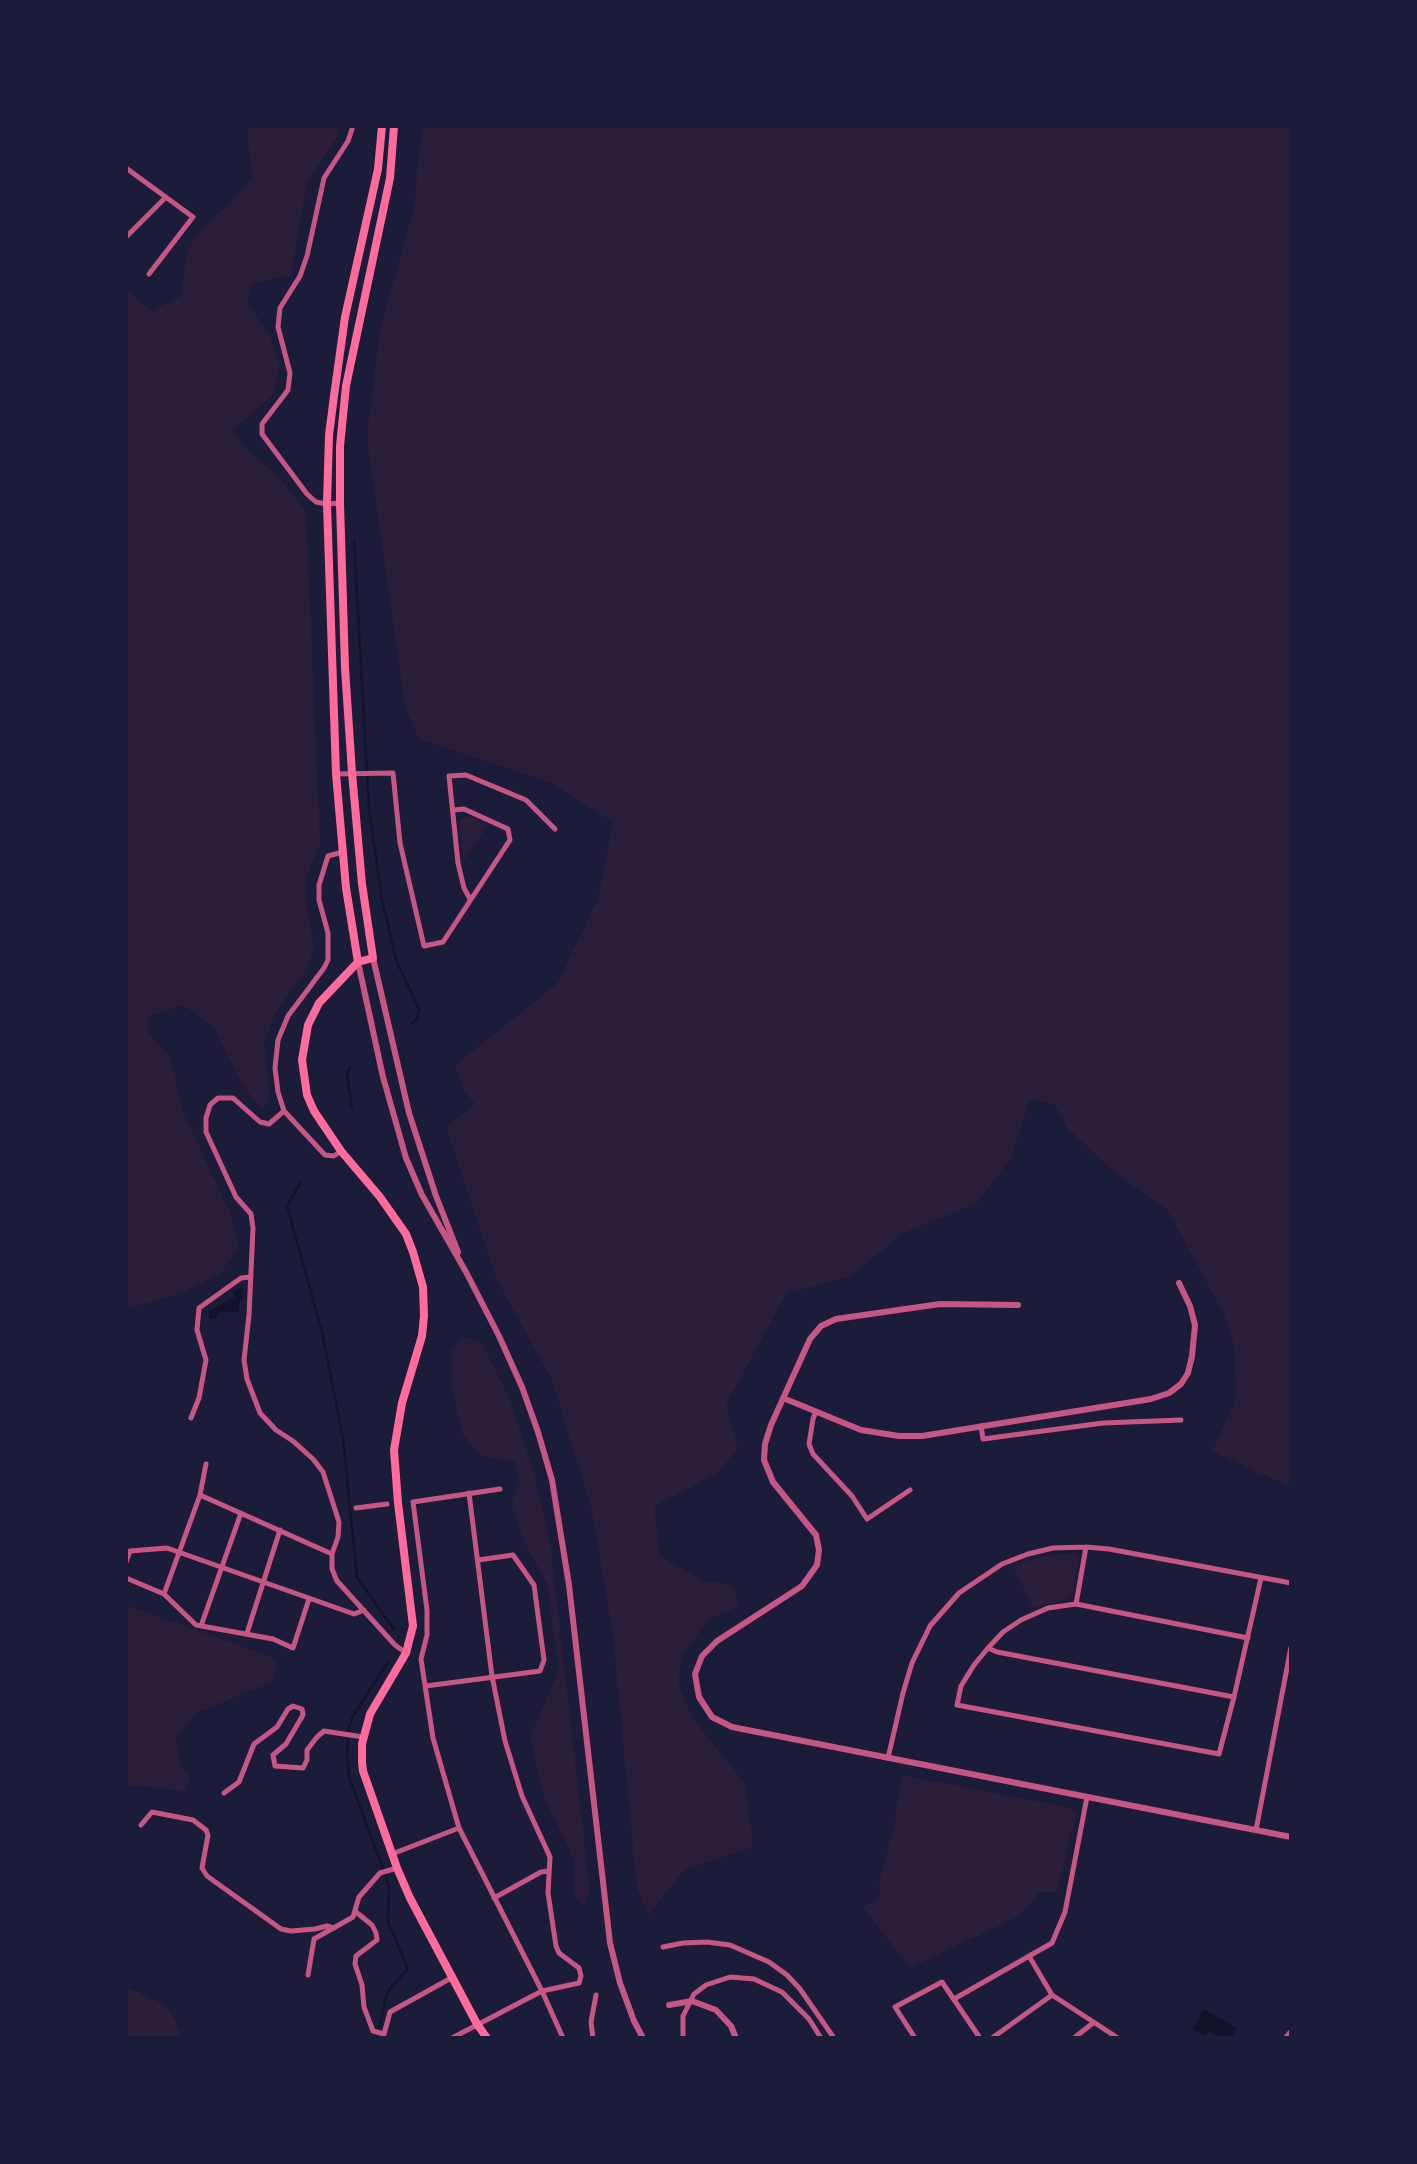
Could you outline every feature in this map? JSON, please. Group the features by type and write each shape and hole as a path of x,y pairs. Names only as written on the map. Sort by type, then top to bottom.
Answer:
{"main road":[{"path":"358,962 343,852 336,774 327,504 329,435 345,317 378,169 382,126"},
{"path":"394,126 390,178 346,386 340,446 345,668 362,884 373,958 358,962 319,1003 308,1025 302,1060 307,1095 314,1111 341,1152 380,1196 405,1234 423,1287 425,1316 422,1336 402,1403 394,1450 413,1619 411,1640 370,1714 363,1737 363,1771 410,1898 487,2038"}],"street":[{"path":"340,502 316,502 287,469 262,434 262,424 288,390 290,373 278,327 280,308 300,276 307,256 324,178 348,141 353,126"},
{"path":"126,168 193,217 149,274"},
{"path":"126,237 165,198"},
{"path":"336,774 394,773 400,844 424,946 443,942 510,840 508,829 464,809 453,810"},
{"path":"470,899 464,888 458,863 449,776 466,775 526,800 555,829"},
{"path":"341,1152 334,1156 325,1155 284,1111 275,1068 278,1040 288,1016 328,960 328,933 319,900 319,885 328,856 343,852"},
{"path":"373,958 418,1143 466,1272"},
{"path":"358,962 386,1091 406,1158 422,1195 466,1272 522,1387 552,1480 569,1585 610,1943 620,1983 643,2038"},
{"path":"284,1111 270,1124 260,1122 233,1098 218,1098 210,1105 206,1118 206,1132 236,1197 251,1214 251,1277 244,1360 247,1379 260,1413 276,1430 313,1459 323,1472 339,1522 338,1537 332,1554 332,1569 337,1581 395,1645 406,1653"},
{"path":"191,1418 199,1398 206,1360 197,1330 199,1308 241,1278 251,1277"},
{"path":"783,1398 861,1430 899,1436 922,1436 1150,1399 1175,1389 1188,1373 1195,1325 1179,1283"},
{"path":"1018,1306 940,1304 836,1319 821,1326 810,1339 765,1444 764,1460 773,1482 816,1535 819,1550 817,1565 802,1586 717,1641 702,1656 695,1674 699,1697 712,1717 732,1727 1291,1837"},
{"path":"816,1411 809,1444 813,1454 852,1496 867,1519 910,1490"},
{"path":"981,1426 983,1439 1103,1423 1181,1420"},
{"path":"164,1594 200,1495 206,1464"},
{"path":"500,1489 411,1502 427,1610 427,1635 421,1659 433,1738 459,1828 563,2038"},
{"path":"452,2038 542,1991 579,1983 581,1976 579,1968 559,1953 556,1946 548,1893 550,1857 522,1796 509,1752 492,1676 469,1493"},
{"path":"200,1495 332,1554"},
{"path":"356,1508 387,1504"},
{"path":"201,1626 241,1513"},
{"path":"247,1633 280,1530"},
{"path":"888,1758 912,1662 920,1644 944,1608 959,1593 1002,1564 1053,1548 1086,1547 1291,1583"},
{"path":"1076,1604 1086,1547"},
{"path":"126,1562 130,1551 167,1548 355,1614 364,1610"},
{"path":"426,1686 540,1671 544,1660 534,1585 513,1555 478,1560"},
{"path":"126,1578 164,1594 196,1625 273,1639 293,1648 309,1599"},
{"path":"1248,1638 1076,1604 1048,1608 1003,1632 974,1665 961,1686 957,1705 1219,1754 1234,1697 1248,1638 1261,1578"},
{"path":"1256,1829 1291,1647"},
{"path":"988,1648 1234,1697"},
{"path":"223,1793 239,1782 254,1744 277,1727 288,1709 293,1706 302,1709 303,1715 286,1744 273,1755 275,1766 303,1768 307,1760 307,1750 324,1731 363,1737"},
{"path":"954,1999 1052,1943 1065,1912 1087,1797"},
{"path":"141,1825 152,1812 193,1820 206,1830 208,1835 202,1868 207,1876 281,1929 291,1931 334,1927"},
{"path":"392,1854 459,1828"},
{"path":"308,1975 314,1938 353,1917 359,1897 380,1873 397,1868"},
{"path":"494,1898 541,1872 549,1871"},
{"path":"356,1912 372,1925 376,1933 377,1940 356,1956 355,1964 362,1985 364,2007 373,2031 383,2036 390,2012 453,1977"},
{"path":"663,1947 707,1942 730,1945 769,1962 800,1989 834,2038"},
{"path":"1029,1956 1052,1995 1118,2038"},
{"path":"682,2038 681,2026 687,2005 694,1994 706,1985 730,1977 754,1979 782,1992 809,2019 821,2038"},
{"path":"915,2038 895,2007 942,1982 980,2038"},
{"path":"592,2037 592,2009 596,1995"},
{"path":"992,2038 1052,1995"},
{"path":"669,2005 692,2001 705,2004 725,2018 736,2038"},
{"path":"1074,2038 1093,2022"},
{"path":"1286,2038 1291,2032"}],"shaded area":[{"path":"247,126 338,126 337,136 307,183 291,275 252,283 247,302 268,333 279,365 274,394 232,430 250,452 278,476 306,512 320,844 305,881 314,947 305,972 276,1012 264,1042 270,1100 261,1109 242,1084 214,1027 183,1005 149,1016 147,1032 170,1056 182,1110 231,1215 239,1247 220,1274 184,1292 126,1309 126,289 151,311 181,296 187,251 202,228 234,199 252,177"},
{"path":"422,126 1291,126 1291,1487 1212,1451 1236,1399 1234,1344 1225,1316 1167,1209 1115,1173 1067,1128 1055,1105 1030,1099 1011,1158 977,1203 901,1234 853,1275 786,1294 726,1405 738,1449 716,1474 654,1506 660,1556 702,1580 732,1585 740,1606 709,1619 685,1652 678,1684 693,1719 745,1783 753,1847 684,1870 649,1915 637,1889 613,1635 591,1507 552,1380 496,1278 446,1127 475,1104 463,1089 455,1065 557,984 598,899 613,822 549,782 419,739 405,706 367,440 380,330 414,208"},
{"path":"468,816 488,825 463,862 460,821"},
{"path":"241,1287 242,1300 238,1312 220,1312 215,1319 209,1319 209,1311 235,1297 233,1292"},
{"path":"463,1337 482,1343 507,1394 534,1474 550,1543 590,1892 584,1906 575,1897 574,1859 545,1800 530,1737 559,1671 547,1584 526,1545 511,1504 520,1482 515,1462 481,1456 462,1433 452,1388 451,1349"},
{"path":"1075,1554 1079,1558 1072,1595 1067,1599 1033,1608 1013,1567 1033,1559"},
{"path":"126,1605 277,1659 274,1681 197,1713 176,1737 180,1764 190,1777 186,1791 126,1785"},
{"path":"902,1775 1071,1808 1076,1815 1074,1828 1071,1829 1057,1892 1038,1892 1036,1899 1017,1917 910,1968 863,1908 880,1896 879,1882 894,1827"},
{"path":"126,1987 167,2006 184,2038 126,2038"},
{"path":"1204,2009 1237,2028 1231,2038 1223,2038 1209,2031 1206,2037 1193,2029"}],"waterway":[{"path":"354,541 369,808 382,900 396,960 419,1009 417,1019 412,1024"},
{"path":"350,1068 347,1075 352,1108"},
{"path":"301,1182 287,1206 322,1332 343,1439 357,1577 394,1630"},
{"path":"380,2026 390,1988 408,1969 388,1922 389,1885 349,1777 347,1753 353,1716 388,1662"}]}
